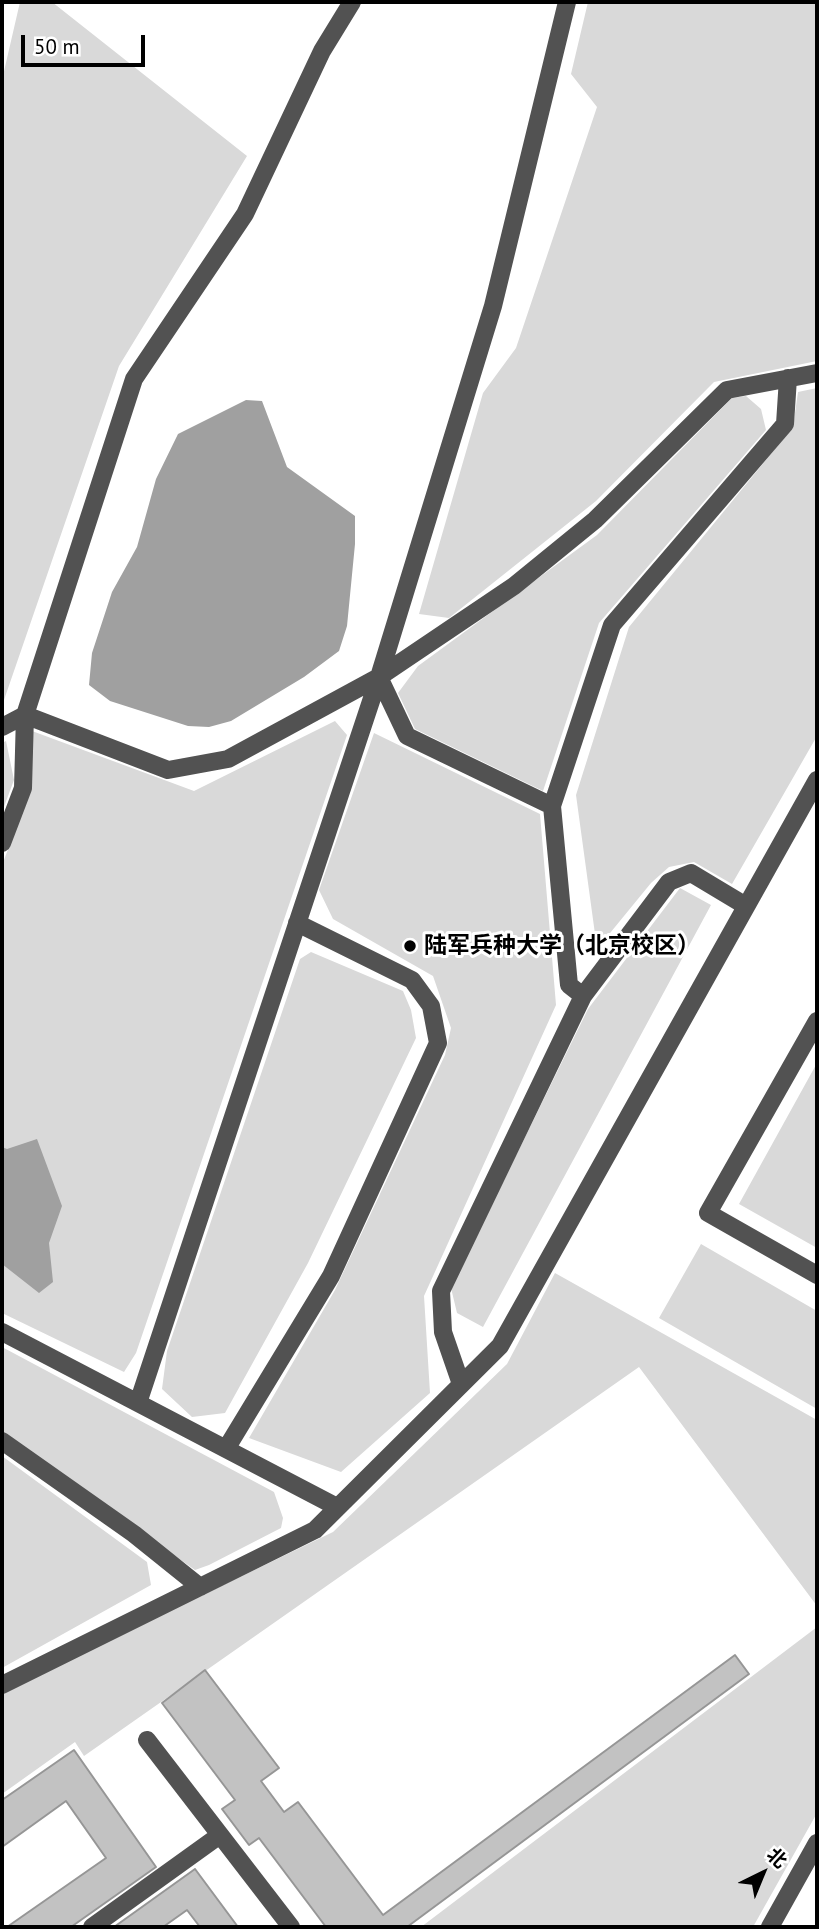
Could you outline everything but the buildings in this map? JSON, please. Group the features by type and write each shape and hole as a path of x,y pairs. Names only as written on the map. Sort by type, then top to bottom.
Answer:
{"street":[{"path":"2,844 23,788 25,715 134,379 245,214 322,51 352,2"},
{"path":"138,1403 379,677 493,306 567,2"},
{"path":"2,727 25,715 168,770 228,759 379,677 514,586 595,520 727,390 817,373"},
{"path":"583,996 569,985 552,806 612,625 785,424 788,378"},
{"path":"379,677 407,736 552,806"},
{"path":"2,1685 315,1530 499,1346 817,780"},
{"path":"461,1384 443,1332 441,1291 583,996 669,882 691,873 747,906"},
{"path":"226,1449 331,1276 438,1044 431,1006 412,981 298,923"},
{"path":"817,1021 708,1213 817,1275"},
{"path":"2,1332 337,1507"},
{"path":"2,1441 134,1534 200,1587"},
{"path":"147,1740 291,1927"},
{"path":"92,1927 220,1835"},
{"path":"770,1927 817,1843"}],"shaded area":[{"path":"20,2 52,2 247,156 119,366 2,701 2,80"},
{"path":"588,2 817,2 817,361 714,382 596,501 449,618 419,614 483,393 516,348 597,107 571,74"},
{"path":"817,388 817,736 732,884 694,862 669,867 651,883 606,938 595,934 576,795 629,627 793,427 798,392"},
{"path":"746,396 761,409 766,430 599,623 543,791 415,729 398,693 418,666 597,535 732,398"},
{"path":"246,400 262,401 287,467 355,516 347,626 339,651 304,677 231,721 209,727 188,726 110,701 89,685 92,653 112,592 137,547 156,479 178,434"},
{"path":"335,721 347,735 136,1353 124,1372 2,1313 2,865 30,792 32,731 194,791"},
{"path":"374,733 540,814 556,1005 424,1296 430,1393 341,1472 249,1438 335,1290 445,1055 451,1028 433,976 333,919 319,890"},
{"path":"6,741 14,780 2,812 2,743"},
{"path":"680,888 711,905 483,1327 457,1313 451,1288 588,1009"},
{"path":"311,952 403,991 411,1010 416,1038 308,1263 225,1413 192,1417 162,1389 167,1351 300,959"},
{"path":"817,1063 817,1248 739,1204"},
{"path":"37,1139 62,1206 49,1243 53,1282 39,1293 2,1264 2,1147 7,1149"},
{"path":"701,1244 817,1311 817,1409 659,1318"},
{"path":"555,1273 817,1420 817,1606 639,1367 84,1756 75,1742 2,1794 2,1692 333,1532 507,1364"},
{"path":"2,1347 274,1492 283,1518 281,1528 195,1570 2,1434"},
{"path":"2,1456 147,1562 151,1585 2,1668"},
{"path":"817,1627 817,1813 753,1927 421,1927"}],"place":[{"name":"陆军兵种大学（北京校区）","path":"410,946"}]}
